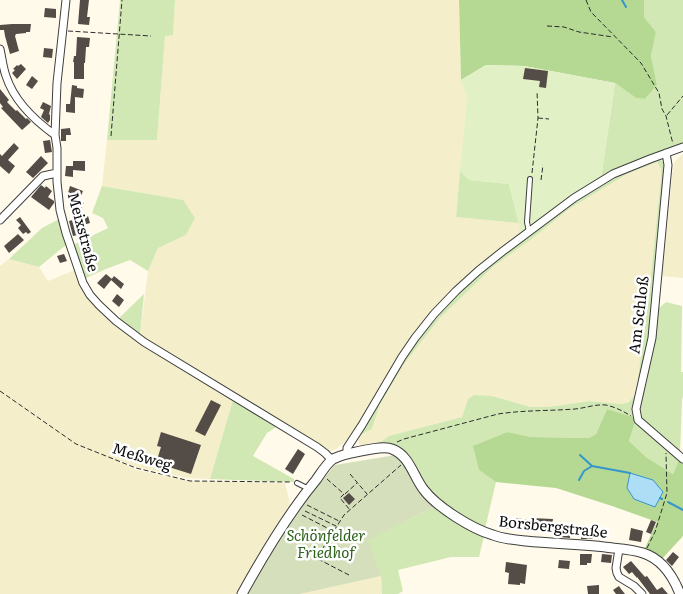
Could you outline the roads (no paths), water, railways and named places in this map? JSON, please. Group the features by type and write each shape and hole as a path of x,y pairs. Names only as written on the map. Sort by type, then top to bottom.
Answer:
{"street":[{"name":"Meixstraße","path":"66,0 57,83 55,135 57,173 60,210 86,289 99,306 144,342 317,447 332,460"},
{"path":"0,49 2,75 22,106 39,123 55,135"},
{"path":"242,594 269,546 321,473 332,460 347,454 347,448 402,357 434,314 478,271 574,198 613,174 683,147"},
{"name":"Am Schloß","path":"666,153 668,165 652,338 636,409 638,420 683,459"},
{"path":"0,220 43,176 57,173"},
{"name":"Borsbergstraße","path":"347,454 378,448 390,448 399,453 407,461 422,488 441,507 494,536 553,544 595,546 644,554 665,568 672,576 680,594"},
{"path":"619,549 617,573 642,594"}],"lane":[{"path":"529,232 527,222 530,178"},
{"path":"297,482 309,489"}],"water":[{"path":"630,473 653,480 663,492 655,507 634,499 627,488"}],"waterway":[{"path":"622,0 626,7"},
{"path":"580,455 592,466 630,473"},
{"path":"579,480 584,471 592,466"},
{"path":"668,502 683,510"}],"park label":[{"name":"Schönfelder Friedhof","path":"326,544"}]}
